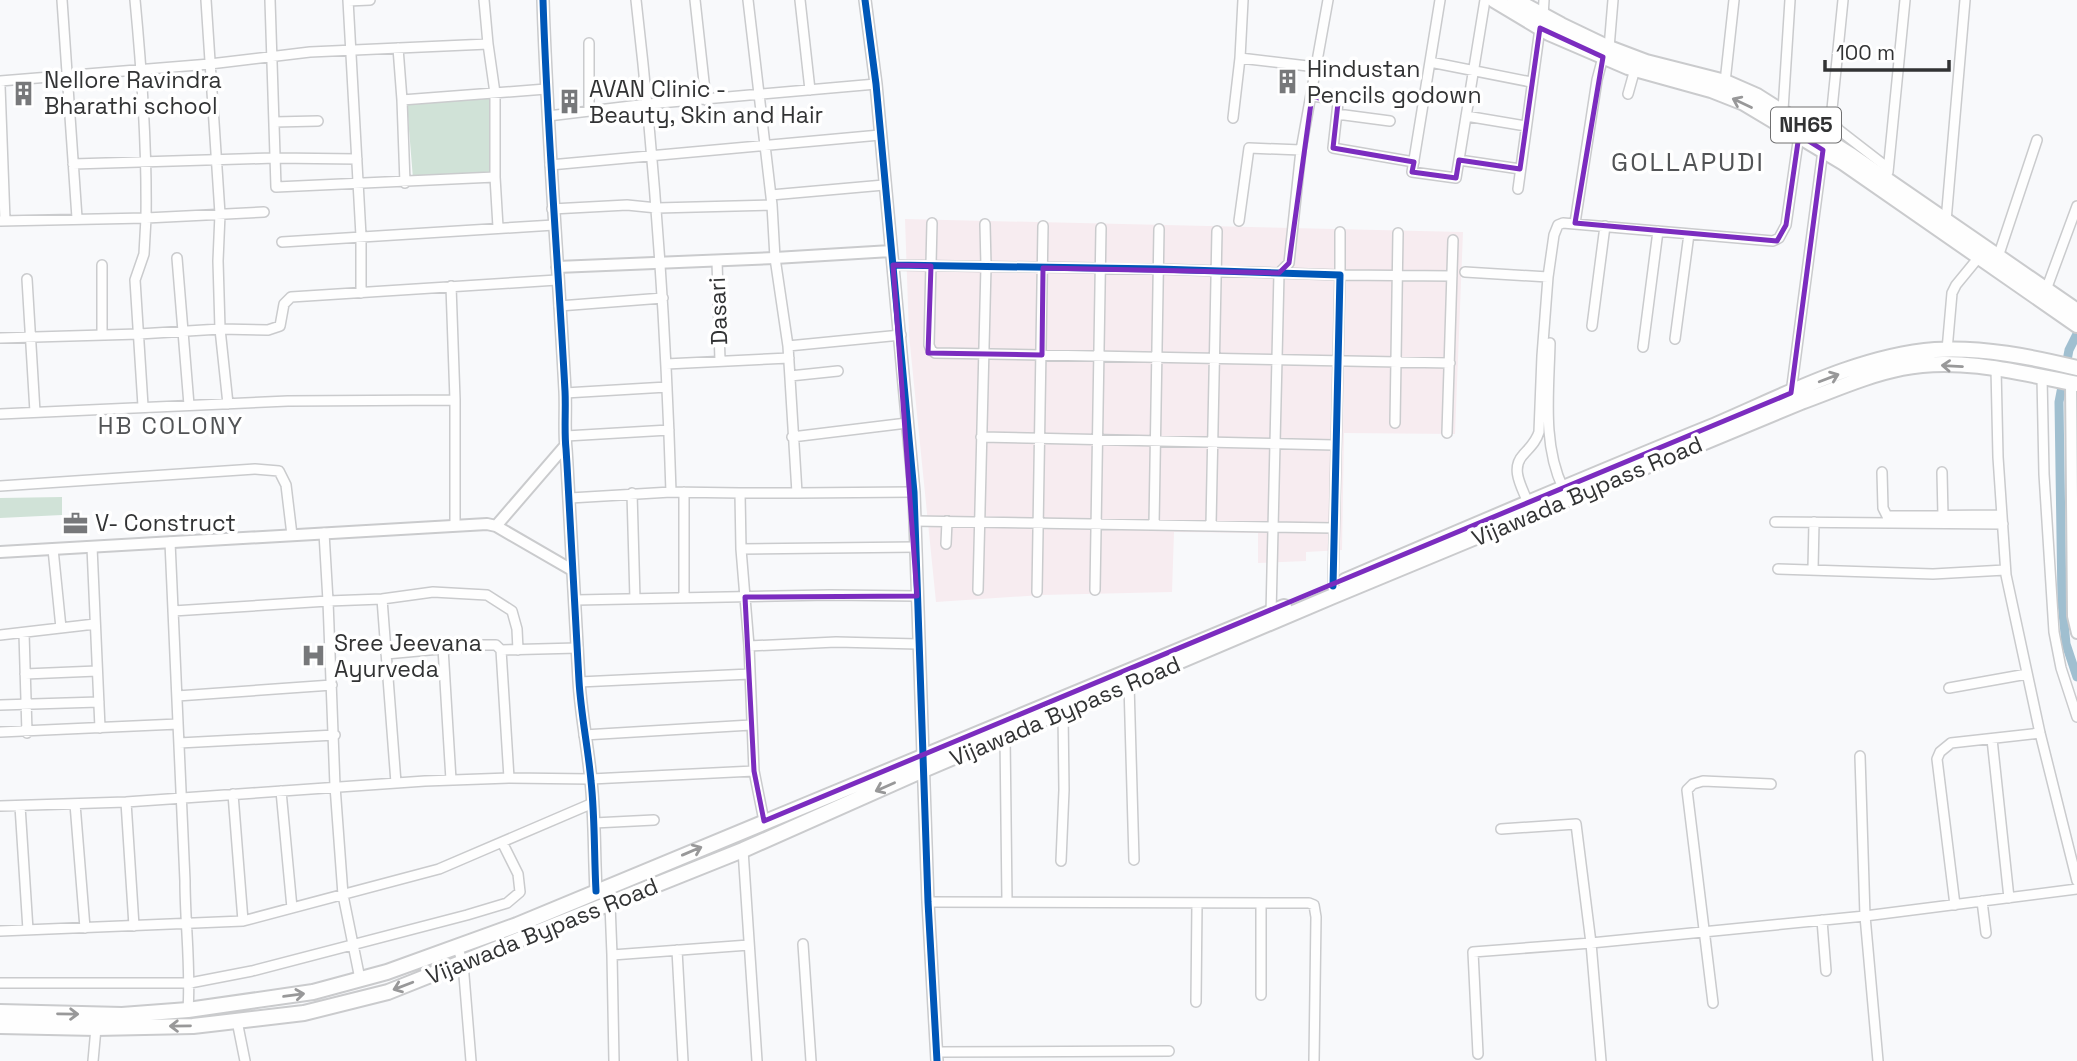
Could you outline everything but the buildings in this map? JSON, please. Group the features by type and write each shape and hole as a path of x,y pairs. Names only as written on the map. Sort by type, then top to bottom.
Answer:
{"main road":[{"name":"NH65","path":"1494,0 1635,69 1711,90 1733,99 1823,150 1979,257 2070,311"},
{"name":"NH65","path":"1515,0 1541,22"},
{"name":"NH65","path":"1606,53 1725,82 1783,110 1887,174 1946,221 2046,290 2070,311 2077,325"},
{"name":"Vijawada Bypass Road","path":"0,1012 122,1015 188,1010 313,992 360,979 517,925 764,821 923,763 1005,737 1129,684 1333,586 1791,393 1877,362 1903,355 1947,350 2007,355 2076,368"},
{"name":"Vijawada Bypass Road","path":"0,1026 193,1026 303,1013 388,992 743,850 923,763 1272,617 1776,412 1877,374 1904,367 1934,365 1996,368 2074,384"}],"street":[{"path":"62,0 77,218"},
{"path":"135,0 147,163 144,254 135,280 143,406"},
{"path":"206,0 220,214 220,329 228,404"},
{"path":"270,0 276,187 495,177"},
{"path":"361,292 361,236 348,1 370,0"},
{"path":"484,0 495,93 498,227"},
{"path":"543,0 572,570 576,600 579,682 593,803 596,891"},
{"path":"636,0 662,263 671,492"},
{"path":"695,0 706,100"},
{"path":"748,0 772,200 775,258 788,346 797,494"},
{"path":"800,0 810,90"},
{"path":"865,0 901,335 914,492 928,902 937,1056 1169,1051"},
{"path":"1233,118 1243,0"},
{"path":"1272,617 1279,273 1289,263 1301,150 1328,0"},
{"path":"1440,0 1412,172 1457,178 1485,0"},
{"path":"1518,189 1544,0"},
{"path":"1575,223 1597,80 1606,53 1613,0"},
{"path":"1725,82 1734,0"},
{"path":"1783,110 1790,0"},
{"path":"1843,0 1831,119 1839,130 1887,174"},
{"path":"1887,174 1905,0"},
{"path":"1946,221 1965,0"},
{"path":"589,43 589,111"},
{"path":"264,212 146,218 2,220 0,83 351,50 488,44"},
{"path":"398,48 405,183"},
{"path":"1240,58 1316,67"},
{"path":"1430,62 1531,82"},
{"path":"1628,94 1635,69"},
{"path":"548,116 648,104 876,84"},
{"path":"402,100 546,89"},
{"path":"1312,96 1336,100 1339,107 1333,148 1414,162"},
{"path":"1337,114 1391,121"},
{"path":"1466,116 1526,126"},
{"path":"274,122 318,121"},
{"path":"550,165 880,135"},
{"path":"1528,503 1516,469 1517,462 1536,441 1539,432 1548,277 1556,230 1563,223 1575,223 1773,241 1784,233 1786,225 1799,135"},
{"path":"1998,257 2037,140"},
{"path":"1240,221 1249,148 1301,150"},
{"path":"1791,393 1823,150"},
{"path":"74,164 357,159"},
{"path":"1459,160 1520,170"},
{"path":"552,209 627,205 657,208 772,200 884,185"},
{"path":"2046,290 2077,206"},
{"path":"932,223 929,345 935,353 1450,363"},
{"path":"978,590 985,224"},
{"path":"282,242 554,225"},
{"path":"1037,592 1043,226"},
{"path":"1592,326 1605,226"},
{"path":"1095,590 1101,228"},
{"path":"1154,525 1159,229"},
{"path":"1211,525 1217,231"},
{"path":"1643,347 1658,231"},
{"path":"1333,586 1340,232"},
{"path":"1395,423 1398,233"},
{"path":"1675,339 1689,234"},
{"path":"1447,433 1453,240"},
{"path":"556,267 891,251"},
{"path":"1947,350 1952,293 1962,276 1979,257"},
{"path":"177,258 189,405"},
{"name":"Dasari","path":"717,261 720,362"},
{"path":"102,334 103,265"},
{"path":"893,265 1452,276"},
{"path":"1465,272 1548,277"},
{"path":"27,279 35,412"},
{"path":"0,338 275,329 282,321 284,304 291,298 557,280"},
{"path":"451,286 455,525"},
{"path":"559,306 663,298"},
{"path":"788,346 901,335"},
{"path":"1550,344 1549,441 1556,474 1563,488"},
{"path":"666,364 789,358"},
{"path":"1996,368 2005,569 2040,733 2077,881"},
{"path":"790,376 838,371"},
{"path":"2043,377 2044,474 2054,632 2061,668 2077,717"},
{"path":"2074,384 2073,616 2077,633"},
{"path":"565,393 667,387"},
{"path":"0,414 288,401 455,400"},
{"path":"792,437 907,423"},
{"path":"496,526 566,441 669,430"},
{"path":"981,437 1334,444"},
{"path":"0,486 255,469 279,471 286,485 292,535"},
{"path":"1882,472 1882,508 1887,516 2002,520"},
{"path":"1942,472 1942,516"},
{"path":"570,498 671,492 914,492"},
{"path":"684,492 684,598"},
{"path":"632,493 635,599"},
{"path":"740,493 754,771 764,821"},
{"path":"1775,522 2002,520"},
{"path":"915,521 1334,528"},
{"path":"946,544 947,521"},
{"path":"1813,569 1814,523"},
{"path":"0,551 487,524 496,526 572,570"},
{"path":"324,533 335,735 335,786 343,895 360,979"},
{"path":"170,542 185,924 190,983 188,1010"},
{"path":"92,547 100,728"},
{"path":"741,549 916,547"},
{"path":"53,549 61,628"},
{"path":"1778,569 1934,574 2005,569"},
{"path":"173,611 382,599 433,592 487,595 512,611 517,629 518,650"},
{"path":"576,600 917,596"},
{"path":"382,599 396,783"},
{"path":"0,635 95,624"},
{"path":"24,633 27,733"},
{"path":"749,646 836,642 918,644"},
{"path":"386,653 496,645 500,650 509,778"},
{"path":"443,648 451,780"},
{"path":"500,650 578,648"},
{"path":"25,674 97,671"},
{"path":"579,682 750,674"},
{"path":"1949,688 2027,674"},
{"path":"1129,684 1134,860"},
{"path":"177,696 332,685"},
{"path":"0,705 99,702"},
{"path":"1061,862 1063,712"},
{"path":"0,732 27,733 178,724"},
{"path":"584,735 751,725"},
{"path":"1955,905 1937,759 1940,752 1951,743 2040,733"},
{"path":"179,743 335,735"},
{"path":"1005,737 1007,901"},
{"path":"1992,739 2009,898"},
{"path":"1860,755 1865,916 1878,1061"},
{"path":"0,806 126,802 451,780 591,779 754,771"},
{"path":"1713,1003 1687,790 1693,784 1703,781 1771,783"},
{"path":"281,791 292,908"},
{"path":"233,794 243,921"},
{"path":"126,802 134,926"},
{"path":"0,931 243,921 439,869 593,803"},
{"path":"75,804 85,928"},
{"path":"20,806 28,930"},
{"path":"594,823 654,820"},
{"path":"1501,829 1576,824 1591,943 1601,1061"},
{"path":"0,983 190,983 252,971 467,915 516,897 521,886 518,874 502,842"},
{"path":"743,850 757,1061"},
{"path":"1478,1054 1472,952 1865,916 2077,889"},
{"path":"1982,901 1986,933"},
{"path":"928,902 1314,905 1314,1061"},
{"path":"1196,1002 1197,903"},
{"path":"1261,903 1261,995"},
{"path":"610,904 614,1061"},
{"path":"1822,920 1826,971"},
{"path":"803,944 811,1061"},
{"path":"612,955 749,945"},
{"path":"457,946 463,963 471,1061"},
{"path":"677,950 683,1061"},
{"path":"237,1021 245,1061"},
{"path":"93,1061 96,1028"}],"highlighted area":[{"path":"1540,28 1603,57 1575,223 1777,241 1786,225 1799,135 1823,150 1791,393 764,821 754,771 745,597 917,596 893,265 931,266 928,353 1042,355 1043,268 1279,273 1289,263 1312,96 1338,103 1333,148 1414,162 1412,172 1456,178 1459,160 1520,169"}],"shaded area":[{"path":"905,219 1463,232 1455,434 1344,433 1342,550 1306,552 1306,561 1258,563 1258,533 1174,532 1172,592 1042,595 936,602 909,335"}],"green space":[{"path":"491,98 491,175 413,179 407,104"},
{"path":"62,497 62,515 0,518 0,498"}],"waterway":[{"path":"2077,334 2069,350 2059,402 2062,602 2066,644 2077,677"}],"cycle path":[{"path":"543,0 579,681 590,768 596,891"},
{"path":"865,0 876,84 914,492 928,902 937,1061"},
{"path":"893,265 1340,275 1333,586"}],"place":[{"name":"Hindustan Pencils godown","path":"1287,82"},
{"name":"Nellore Ravindra Bharathi school","path":"24,93"},
{"name":"AVAN Clinic - Beauty, Skin and Hair","path":"569,102"},
{"name":"V- Construct","path":"75,523"},
{"name":"Sree Jeevana Ayurveda","path":"314,656"}],"district":[{"name":"GOLLAPUDI","path":"1688,162"},
{"name":"HB COLONY","path":"171,426"}]}
